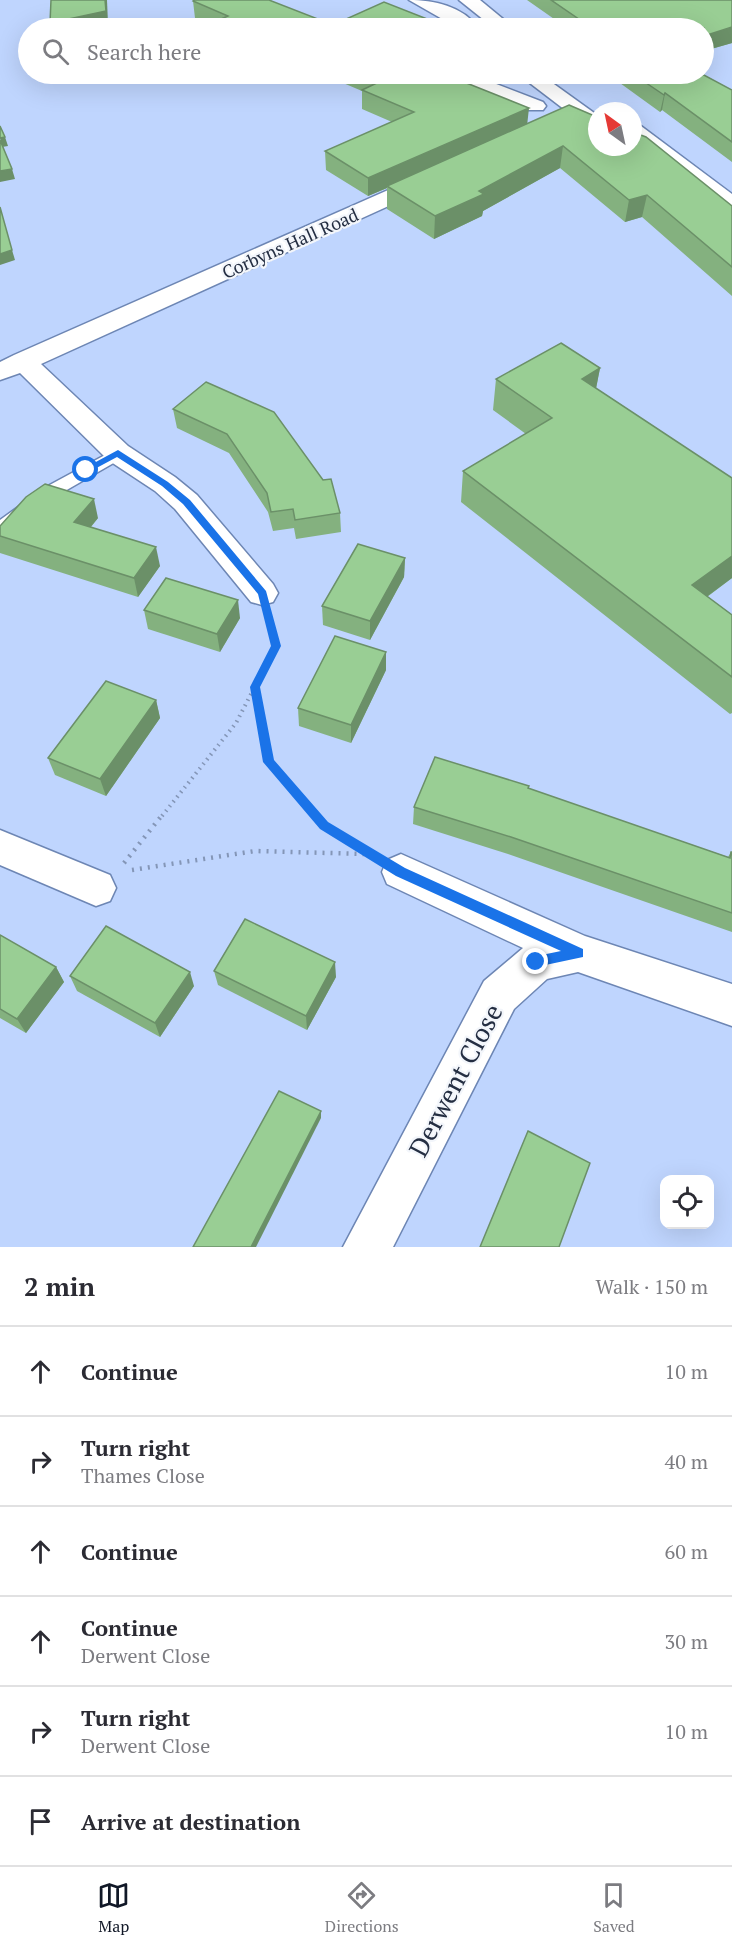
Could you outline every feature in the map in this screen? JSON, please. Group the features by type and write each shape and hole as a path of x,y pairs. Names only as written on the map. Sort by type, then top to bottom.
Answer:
{"street":[{"path":"418,0 452,18"},
{"path":"438,0 458,18"},
{"path":"468,0 492,18"},
{"path":"474,84 540,116 588,113"},
{"path":"545,84 588,108"},
{"path":"577,86 588,102"},
{"path":"642,138 732,205"},
{"path":"642,148 685,170"},
{"name":"Corbyns Hall Road","path":"12,366 448,170"},
{"path":"12,366 118,453 165,484 186,502 262,593"},
{"path":"0,847 107,880"},
{"path":"400,872 578,953 732,1005"},
{"name":"Derwent Close","path":"367,1247 499,995 536,962 578,953"}],"lane":[{"path":"0,529 52,491 118,453"}],"path":[{"path":"107,880 236,723 276,646 262,593"},
{"path":"107,880 255,851 371,854 324,826 269,762 255,687"}],"building":[{"path":"51,0 105,0 106,11 73,18 50,18"},
{"path":"269,0 315,18 224,18 228,16 193,1"},
{"path":"551,0 732,0 732,27 714,33 714,18 577,18"},
{"path":"384,2 425,18 349,18"},
{"path":"714,80 732,90 732,142 665,93 664,95 648,84 714,84"},
{"path":"375,84 469,84 529,108 368,178 325,151 414,112 362,90"},
{"path":"569,105 588,113 588,156 642,156 642,135 732,206 732,267 647,195 629,200 563,146 479,191 484,194 435,216 387,186"},
{"path":"0,126 5,137 0,138"},
{"path":"0,140 12,169 0,171"},
{"path":"0,207 12,250 0,254"},
{"path":"561,343 600,368 582,379 732,478 732,556 692,585 732,615 732,677 463,471 552,418 496,379"},
{"path":"206,382 274,412 323,480 331,479 340,513 295,520 293,509 271,512 267,493 227,434 173,409"},
{"path":"45,484 94,499 74,522 156,547 134,578 0,536 0,526 26,497"},
{"path":"358,544 405,558 370,621 322,606"},
{"path":"166,578 238,600 217,634 144,610"},
{"path":"335,636 386,652 351,725 298,708"},
{"path":"106,681 156,700 100,779 48,758"},
{"path":"435,757 529,786 528,788 730,858 732,852 732,913 511,837 414,807"},
{"path":"245,919 335,962 306,1016 214,971"},
{"path":"106,926 190,972 155,1023 70,976"},
{"path":"0,935 56,967 17,1019 0,1009"},
{"path":"279,1091 321,1111 251,1247 193,1247"},
{"path":"528,1131 590,1163 559,1247 480,1247"}],"route":[{"path":"86,470 118,453 165,484 186,502 262,593 276,646 255,687 269,762 324,826 400,872 578,953 536,962"}]}
